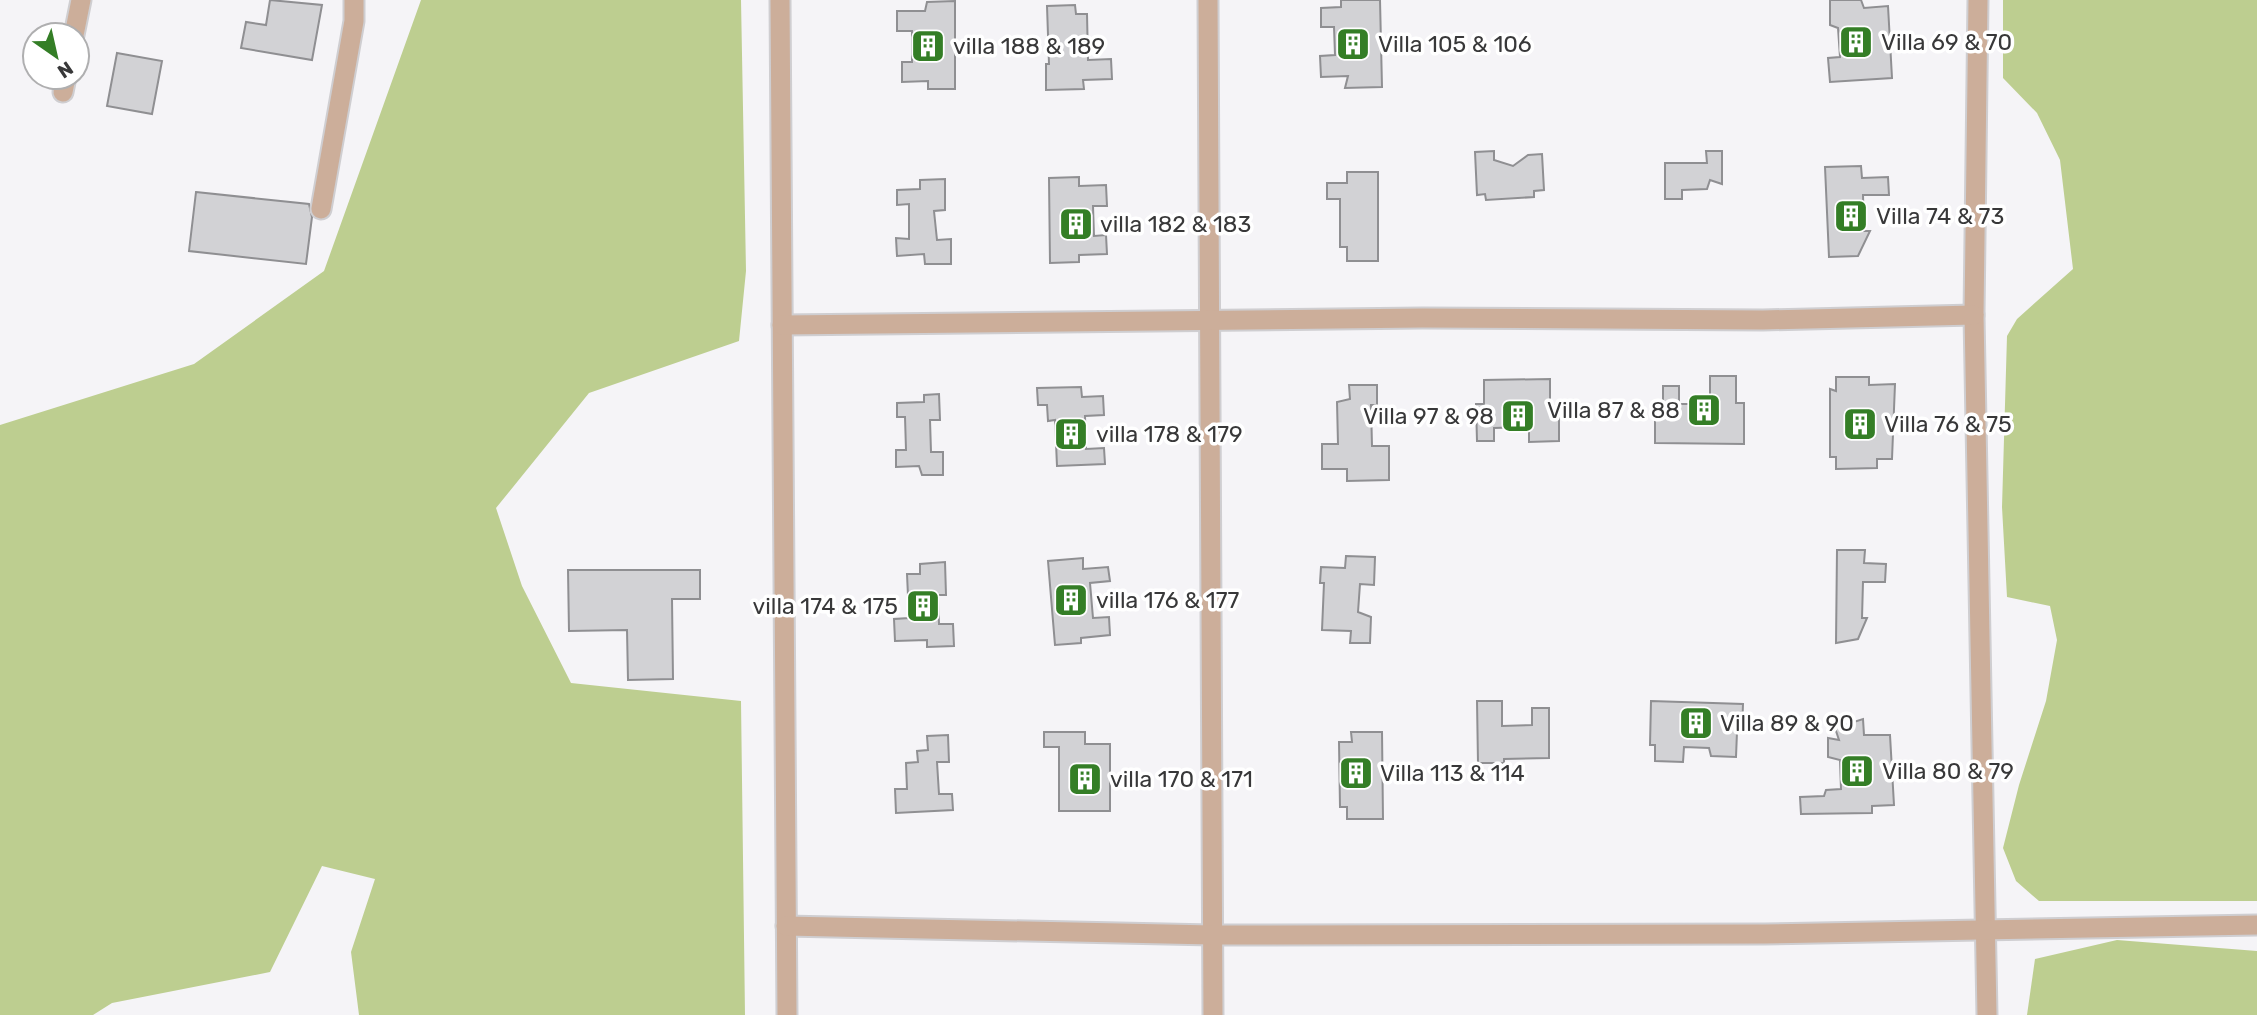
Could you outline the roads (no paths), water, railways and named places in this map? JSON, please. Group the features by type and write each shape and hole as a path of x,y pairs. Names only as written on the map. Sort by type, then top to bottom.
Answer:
{"street":[{"path":"77,21 81,0"},
{"path":"321,209 354,21 354,0"},
{"path":"780,0 787,1015"},
{"path":"1208,0 1207,321 1213,1015"},
{"path":"1978,0 1974,315 1987,1015"},
{"path":"782,325 1422,318 1763,320 1974,315"},
{"path":"786,926 1212,935 1987,930 2257,925"}],"place":[{"name":"Villa 69 & 70","path":"1856,42"},
{"name":"Villa 105 & 106","path":"1353,44"},
{"name":"villa 188 & 189","path":"928,46"},
{"name":"Villa 74 & 73","path":"1851,216"},
{"name":"villa 182 & 183","path":"1076,224"},
{"name":"Villa 87 & 88","path":"1704,410"},
{"name":"Villa 97 & 98","path":"1518,416"},
{"name":"Villa 76 & 75","path":"1860,424"},
{"name":"villa 178 & 179","path":"1071,434"},
{"name":"villa 176 & 177","path":"1071,600"},
{"name":"villa 174 & 175","path":"923,606"},
{"name":"Villa 89 & 90","path":"1696,723"},
{"name":"Villa 80 & 79","path":"1857,771"},
{"name":"Villa 113 & 114","path":"1356,773"},
{"name":"villa 170 & 171","path":"1085,779"}]}
